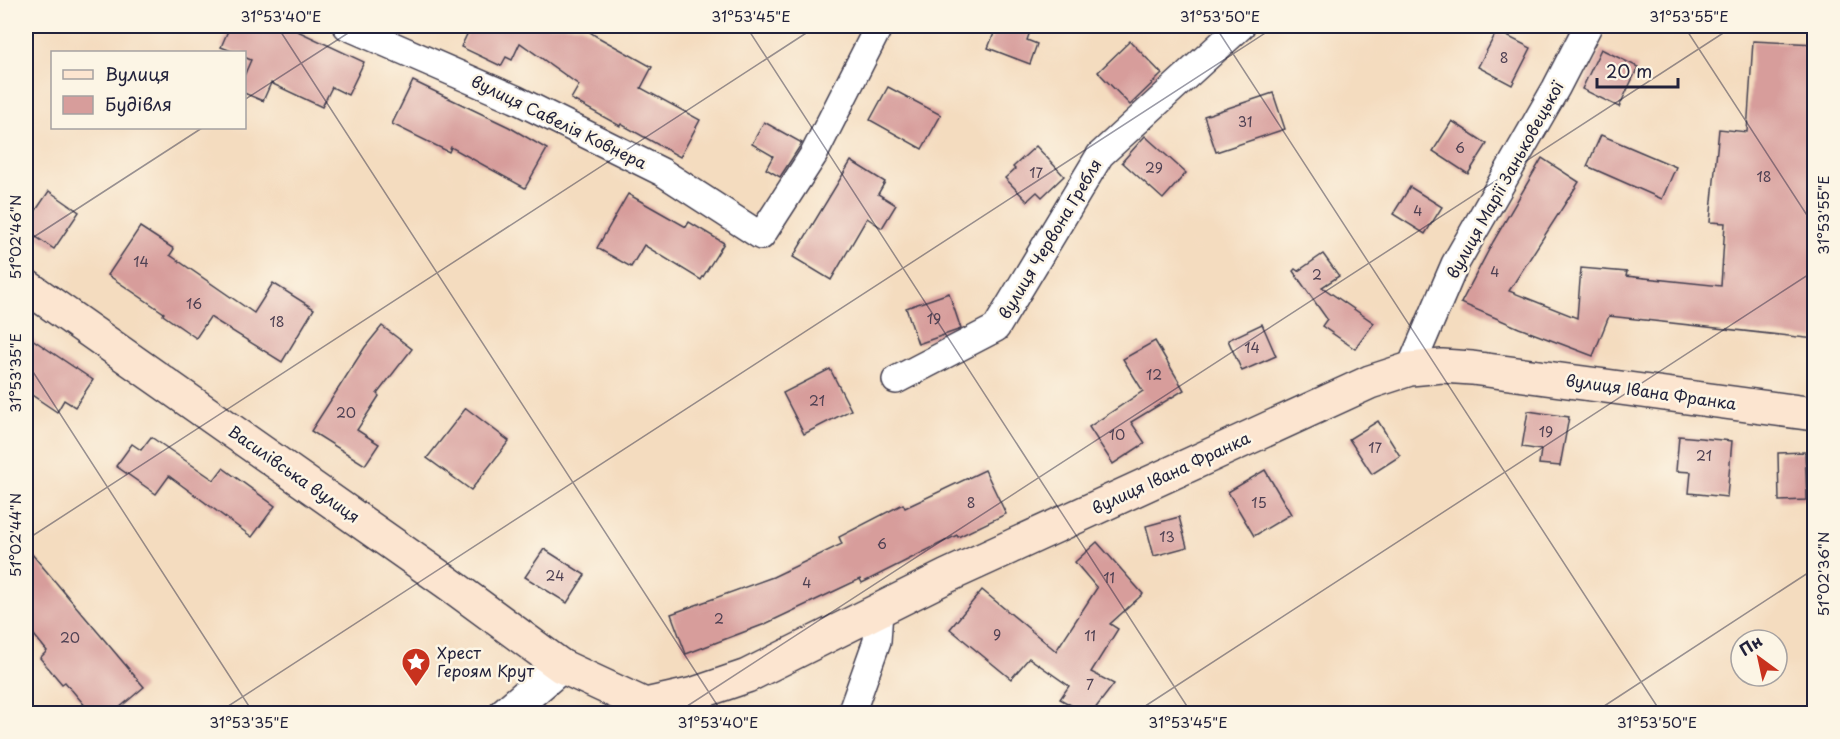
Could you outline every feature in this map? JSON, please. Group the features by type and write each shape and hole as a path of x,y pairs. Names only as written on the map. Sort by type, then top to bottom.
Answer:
{"main road":[{"name":"Василівська вулиця","path":"26,286 448,583 561,666"},
{"name":"вулиця Івана Франка","path":"561,666 653,709 747,676 958,571 1370,382 1410,369 1443,366 1472,368 1815,414"}],"street":[{"name":"вулиця Савелія Ковнера","path":"347,26 515,99 662,172 761,236 814,154 879,26"},
{"name":"вулиця Червона Гребля","path":"896,380 996,328 1100,155 1241,26"},
{"name":"вулиця Марії Заньковецької","path":"1410,369 1455,264 1556,88 1588,26"},
{"path":"851,714 877,641 879,611"},
{"path":"505,714 561,666"}],"building":[{"path":"230,26 287,26 364,62 348,95 332,87 322,107 271,83 263,101 246,94 246,71 251,60 246,58 246,51 231,51 221,47"},
{"path":"471,26 581,26 652,67 641,88 700,120 680,157 571,99 579,85 520,43 512,60 506,57 501,66 461,47"},
{"path":"997,26 1032,26 1027,40 1037,44 1030,64 988,48"},
{"path":"1497,31 1531,48 1512,85 1478,67"},
{"path":"1130,41 1162,74 1130,105 1098,72"},
{"path":"1753,41 1815,44 1815,339 1609,316 1593,356 1461,303 1493,242 1542,158 1579,182 1509,291 1577,318 1581,268 1627,272 1626,276 1721,286 1725,223 1710,222 1719,129 1747,132"},
{"path":"1601,49 1638,67 1619,107 1582,89"},
{"path":"413,81 509,127 547,149 525,188 451,147 449,152 392,124"},
{"path":"888,87 941,115 922,149 870,120"},
{"path":"1273,93 1285,129 1216,152 1204,116"},
{"path":"1452,121 1487,144 1468,174 1433,151"},
{"path":"764,122 802,143 780,177 766,169 773,156 752,144"},
{"path":"1601,135 1676,167 1662,199 1587,166"},
{"path":"1145,136 1186,173 1163,199 1122,162"},
{"path":"1036,146 1064,176 1042,197 1037,192 1027,201 1005,178 1015,169 1013,167"},
{"path":"851,161 885,182 878,194 896,205 882,228 867,218 831,280 793,257"},
{"path":"1410,187 1442,207 1425,234 1393,214"},
{"path":"49,191 79,212 54,249 26,230 26,225"},
{"path":"628,194 686,227 689,222 724,243 701,280 644,245 631,267 597,248"},
{"path":"140,227 174,249 170,255 254,313 273,283 314,309 282,362 210,317 196,338 108,275"},
{"path":"1323,254 1339,276 1322,287 1374,323 1355,349 1322,326 1327,319 1293,271 1295,269 1298,271"},
{"path":"949,293 961,329 918,344 906,308"},
{"path":"1262,324 1276,356 1242,371 1228,340"},
{"path":"382,326 412,349 377,394 379,396 357,430 379,444 365,465 311,431 365,347"},
{"path":"26,335 93,380 75,407 64,400 57,412 26,391"},
{"path":"1155,341 1184,390 1131,422 1145,443 1113,464 1089,427 1143,391 1123,359"},
{"path":"830,369 851,410 804,434 783,393"},
{"path":"466,408 509,441 471,490 427,458"},
{"path":"1528,411 1569,417 1560,466 1539,464 1541,450 1522,447"},
{"path":"1378,421 1400,456 1372,474 1349,439"},
{"path":"1679,436 1732,441 1727,497 1689,493 1691,472 1676,471"},
{"path":"151,437 214,480 223,468 275,506 252,537 169,476 156,494 116,466 132,444 141,450"},
{"path":"1805,452 1807,500 1779,501 1778,453"},
{"path":"985,470 1006,514 958,537 957,535 862,583 860,579 765,624 686,654 671,614 773,577 842,544 839,537 903,504 905,508"},
{"path":"1265,470 1291,514 1254,536 1228,492"},
{"path":"1179,517 1187,547 1154,556 1146,526"},
{"path":"1097,542 1143,594 1110,624 1118,629 1091,672 1114,684 1091,714 1087,714 1060,699 1069,686 1029,658 1011,679 950,629 982,590 1056,651 1097,588 1075,562"},
{"path":"26,547 144,687 112,714 92,714 65,682 62,684 40,658 47,651 26,625"},
{"path":"544,549 585,575 567,603 525,577"}],"place":[{"name":"Хрест Героям Крут","path":"416,688"}]}
